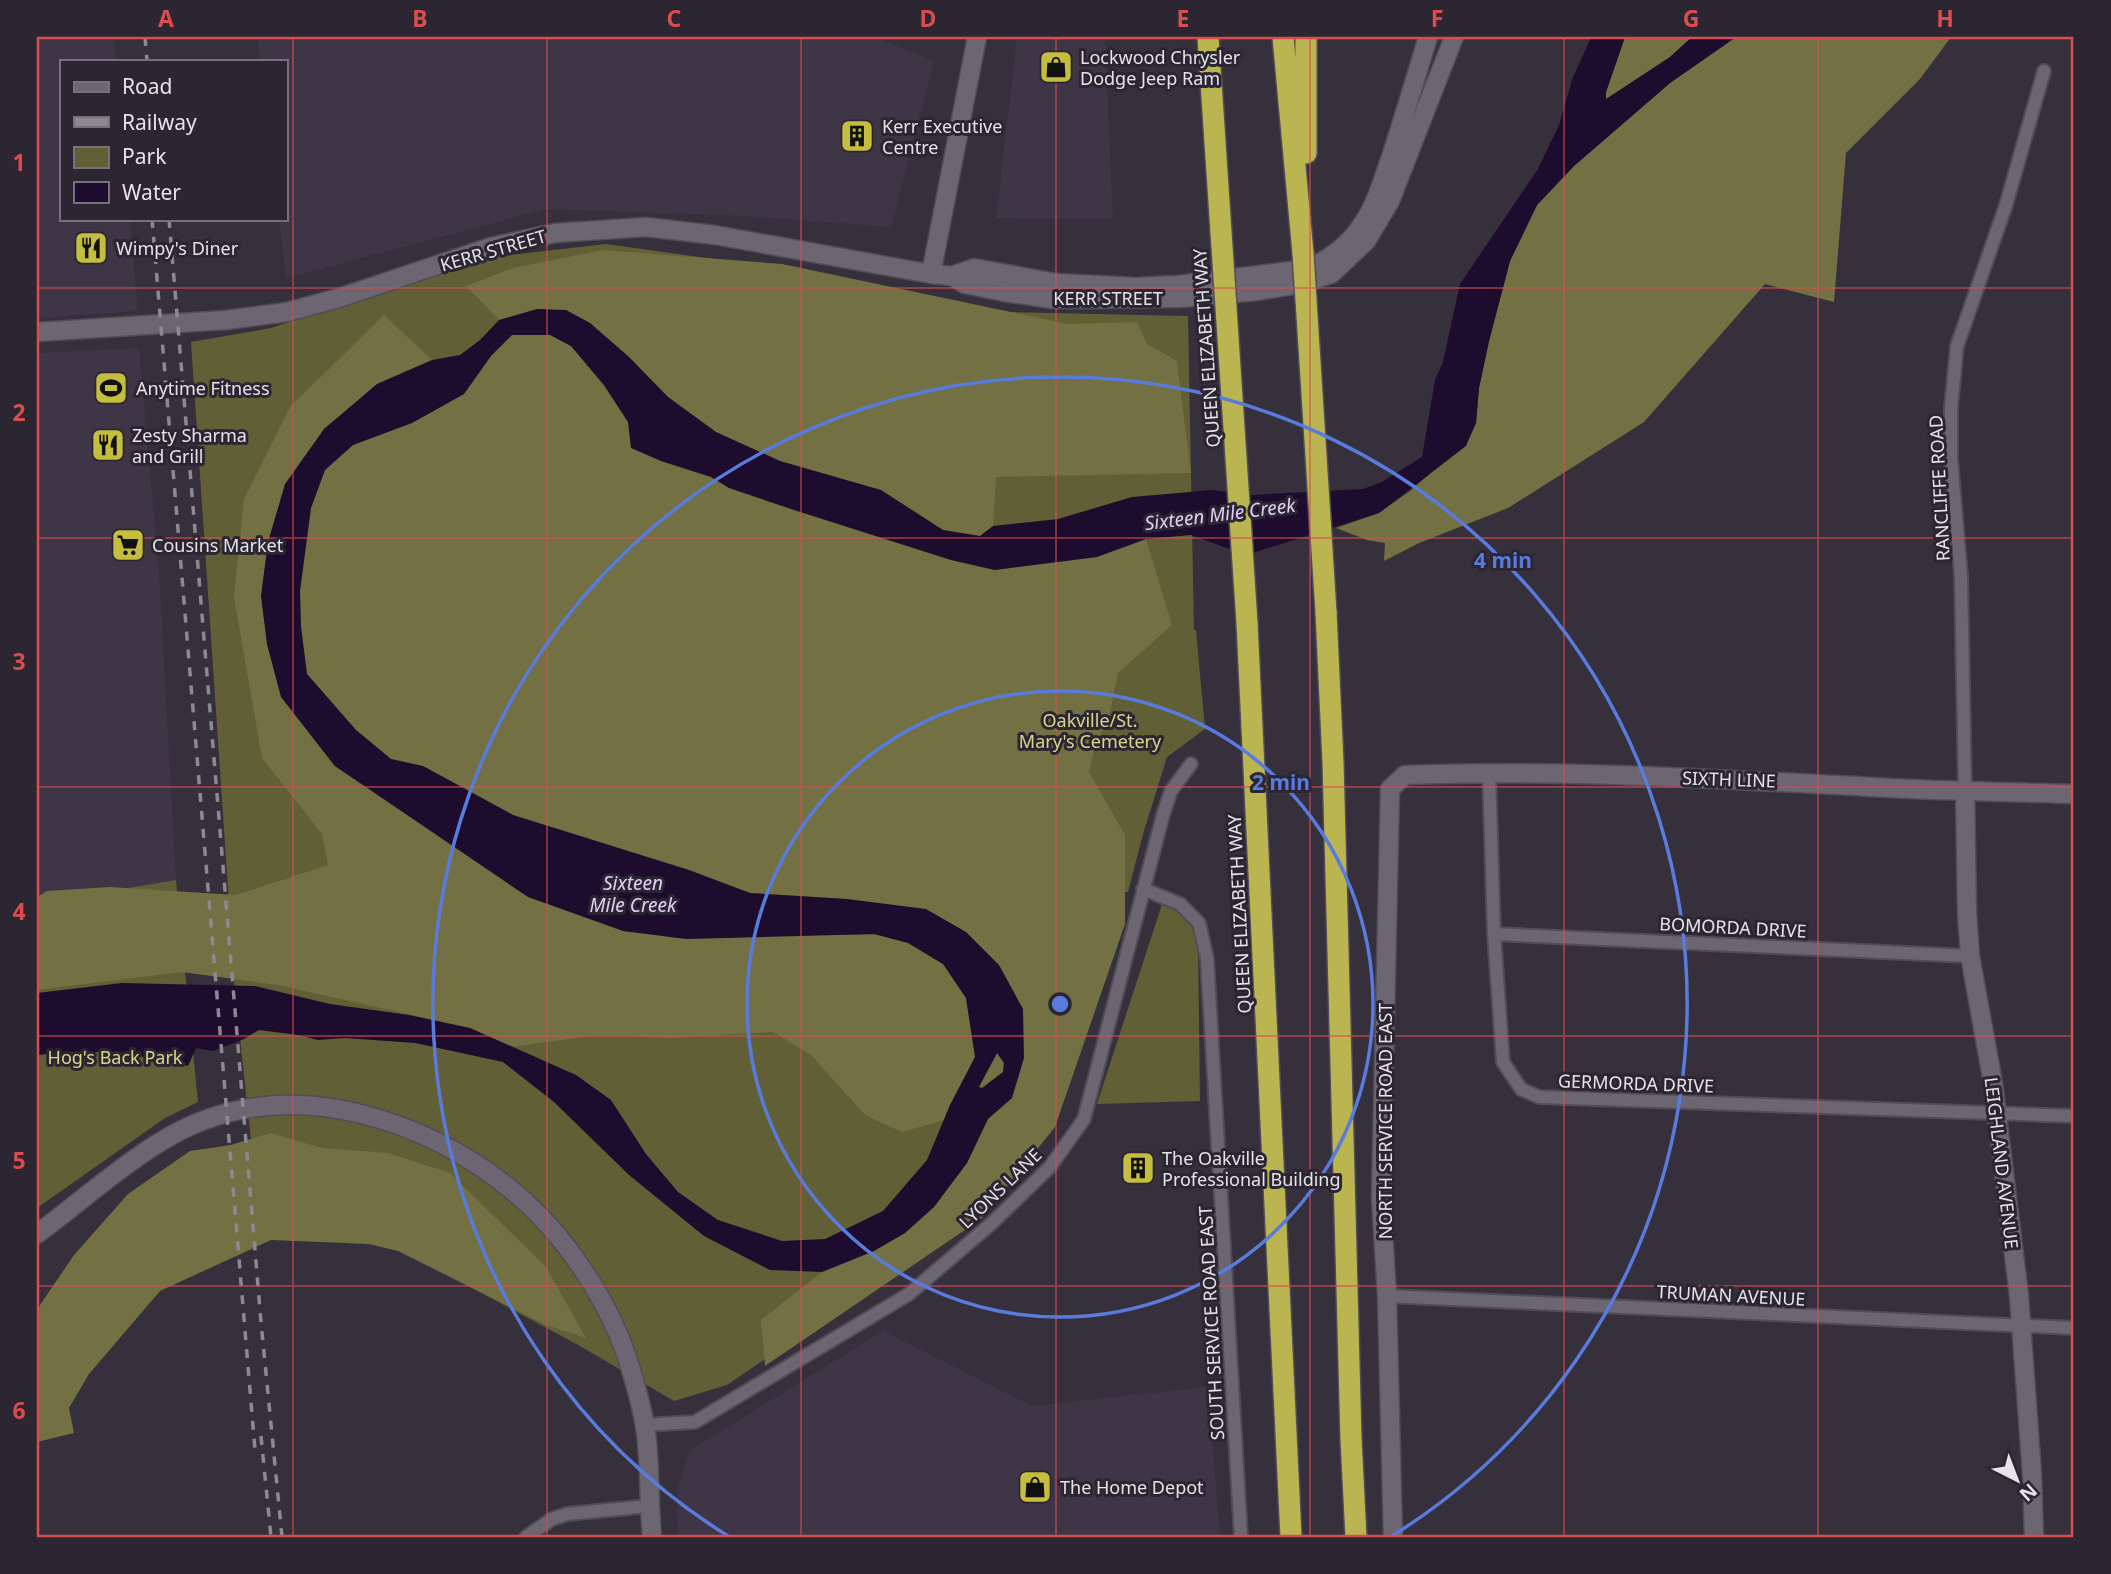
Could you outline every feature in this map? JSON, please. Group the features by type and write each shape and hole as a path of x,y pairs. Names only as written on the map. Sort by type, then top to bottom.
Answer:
{"highway":[{"path":"1200,37 1213,123"},
{"name":"QUEEN ELIZABETH WAY","path":"1208,37 1247,623 1291,1537"},
{"path":"1283,37 1303,253 1326,612 1333,762 1350,1439 1356,1537"},
{"path":"1303,253 1306,37"}],"street":[{"path":"930,274 977,37"},
{"name":"KERR STREET","path":"37,332 226,320 287,312 339,298 491,247 555,233 646,228 715,235 930,274 952,276 974,268 1056,283 1136,287 1178,285 1306,269 1323,263 1346,245 1376,200 1428,37"},
{"name":"KERR STREET","path":"952,276 965,284 1004,292 1052,299 1097,299 1181,298 1257,291 1299,284 1331,274 1366,241 1390,201 1454,37"},
{"name":"RANCLIFFE ROAD","path":"1965,791 1961,575 1951,460 1951,407 1957,346 2007,205 2045,71"},
{"name":"LYONS LANE","path":"644,1426 695,1422 909,1294 992,1223 1050,1167 1084,1119 1143,889 1171,792 1191,764"},
{"name":"SIXTH LINE","path":"1390,789 1405,775 1489,772 1751,779 2074,794"},
{"name":"GERMORDA DRIVE","path":"1489,772 1494,934 1503,1062 1521,1089 1539,1097 2074,1116"},
{"name":"NORTH SERVICE ROAD EAST","path":"1390,789 1381,1198 1387,1296 1393,1537"},
{"name":"LEIGHLAND AVENUE","path":"1965,791 1970,956 1993,1083 2021,1325 2034,1537"},
{"name":"SOUTH SERVICE ROAD EAST","path":"1143,889 1180,904 1199,923 1207,958 1241,1537"},
{"name":"BOMORDA DRIVE","path":"1494,934 1970,956"},
{"path":"37,1234 162,1141 203,1120 232,1112 288,1105 341,1109 380,1118 470,1160 534,1210 572,1254 597,1292 631,1369 644,1426 652,1537"},
{"name":"TRUMAN AVENUE","path":"1387,1296 2074,1328"},
{"path":"526,1537 552,1519 567,1514 649,1506"}],"shaded area":[{"path":"37,37 114,37 116,60 60,60 60,220 130,220 138,311 37,318"},
{"path":"257,37 874,37 934,61 891,227 745,216 547,209 286,278 279,220 287,220 287,60 260,60"},
{"path":"1017,37 1105,37 1113,219 996,218"},
{"path":"139,348 159,569 176,880 37,904 37,353"},
{"path":"883,1331 1032,1406 1208,1387 1220,1537 678,1537 677,1492 689,1451"}],"green space":[{"path":"1625,37 1692,37 1670,57 1606,100 1606,92"},
{"path":"1736,37 1951,37 1920,79 1846,153 1834,302 1765,284 1644,422 1508,508 1419,543 1384,561 1385,543 1367,540 1336,528 1379,513 1410,491 1435,469 1476,423 1479,388 1510,261 1537,205 1574,166 1670,83"},
{"name":"Oakville/St. Mary's Cemetery","path":"606,244 764,266 955,311 1188,316 1194,630 1205,729 1167,757 1128,892 1110,892 965,1223 727,1385 674,1401 580,1346 342,1218 260,1223 235,992 191,342 271,328 485,258"},
{"path":"603,250 782,264 1068,324 1137,322 1147,344 1177,361 1191,473 996,477 993,526 980,536 943,530 881,490 780,461 716,432 668,397 629,357 590,323 566,310 537,309 499,320 466,286 513,268"},
{"path":"384,315 432,360 377,384 268,542 261,596 267,644 281,697 334,766 528,897 576,913 798,935 886,935 908,943 943,964 966,998 975,1057 944,1120 902,1132 865,1115 811,1055 773,1032 670,1038 599,1035 510,1047 470,1028 278,985 182,972 37,990 37,897 47,891 110,887 236,895 328,865 322,834 262,758 234,597 244,499 290,407"},
{"name":"Oakville/St. Mary's Cemetery","path":"512,334 550,335 571,346 661,461 711,477 729,488 791,509 951,560 994,570 1097,557 1146,539 1172,625 1118,673 1108,722 1096,742 1089,772 1125,835 1125,924 1055,1127 981,1219 765,1366 761,1320 822,1272 874,1251 905,1233 934,1207 967,1163 988,1119 1012,1098 1023,1009 847,899 750,893 689,870 513,815 423,766 391,759 356,730 307,674 300,591 311,508 325,470 353,445 412,423 464,394 491,356"},
{"name":"Hog's Back Park","path":"176,880 198,1102 165,1118 37,1208 37,899 62,899"},
{"path":"1162,904 1184,914 1198,938 1200,1101 1097,1104"},
{"path":"998,1053 1004,1063 1003,1072 982,1088 978,1087"},
{"path":"270,1133 322,1148 389,1153 450,1173 546,1267 586,1338 546,1325 398,1251 369,1244 271,1240 160,1291 89,1374 69,1408 74,1433 37,1442 37,1314 40,1305 74,1255 128,1194 190,1151 231,1145"}],"water":[{"name":"Sixteen Mile Creek","path":"1591,37 1625,37 1606,99 1670,57 1692,37 1736,37 1670,83 1574,166 1537,205 1510,261 1479,388 1476,423 1466,446 1379,513 1246,555 1191,535 1146,539 1097,557 995,570 951,560 729,488 711,477 631,448 628,422 604,385 571,346 550,335 512,335 491,356 464,394 412,423 353,445 325,470 311,508 300,591 307,674 356,730 391,759 423,766 513,815 689,870 750,893 847,899 926,909 966,932 999,965 1023,1009 1024,1058 1012,1098 988,1119 967,1163 934,1207 905,1233 874,1251 822,1272 770,1270 704,1236 629,1175 554,1102 503,1062 415,1043 345,1038 318,1040 259,1030 213,1051 196,1048 188,1066 118,1052 37,1055 37,993 122,983 255,986 330,1004 409,1015 470,1028 576,1075 611,1100 646,1154 678,1192 718,1220 782,1241 825,1239 883,1211 927,1160 950,1105 975,1057 966,998 943,964 908,943 874,934 686,939 623,931 528,897 335,766 281,697 267,644 261,596 268,542 285,484 324,429 377,384 432,360 460,355 480,340 499,320 537,309 566,310 590,323 629,357 668,397 716,432 780,461 881,490 943,530 980,536 993,526 1058,519 1132,497 1213,490 1252,495 1363,489 1382,482 1422,457 1435,380 1443,362 1460,284 1538,169 1559,125 1572,80","holes":["997,1053 1004,1063 1003,1072 982,1088 979,1087"]}],"railway":[{"path":"145,37 147,60"},
{"path":"152,220 255,1450"},
{"path":"169,220 261,1322 282,1537"},
{"path":"261,1436 271,1537"}],"place":[{"name":"Lockwood Chrysler Dodge Jeep Ram","path":"1056,67"},
{"name":"Kerr Executive Centre","path":"857,136"},
{"name":"Wimpy's Diner","path":"91,248"},
{"name":"Anytime Fitness","path":"111,388"},
{"name":"Zesty Sharma and Grill","path":"108,445"},
{"name":"Cousins Market","path":"128,545"},
{"name":"The Oakville Professional Building","path":"1138,1168"},
{"name":"The Home Depot","path":"1035,1487"}]}
